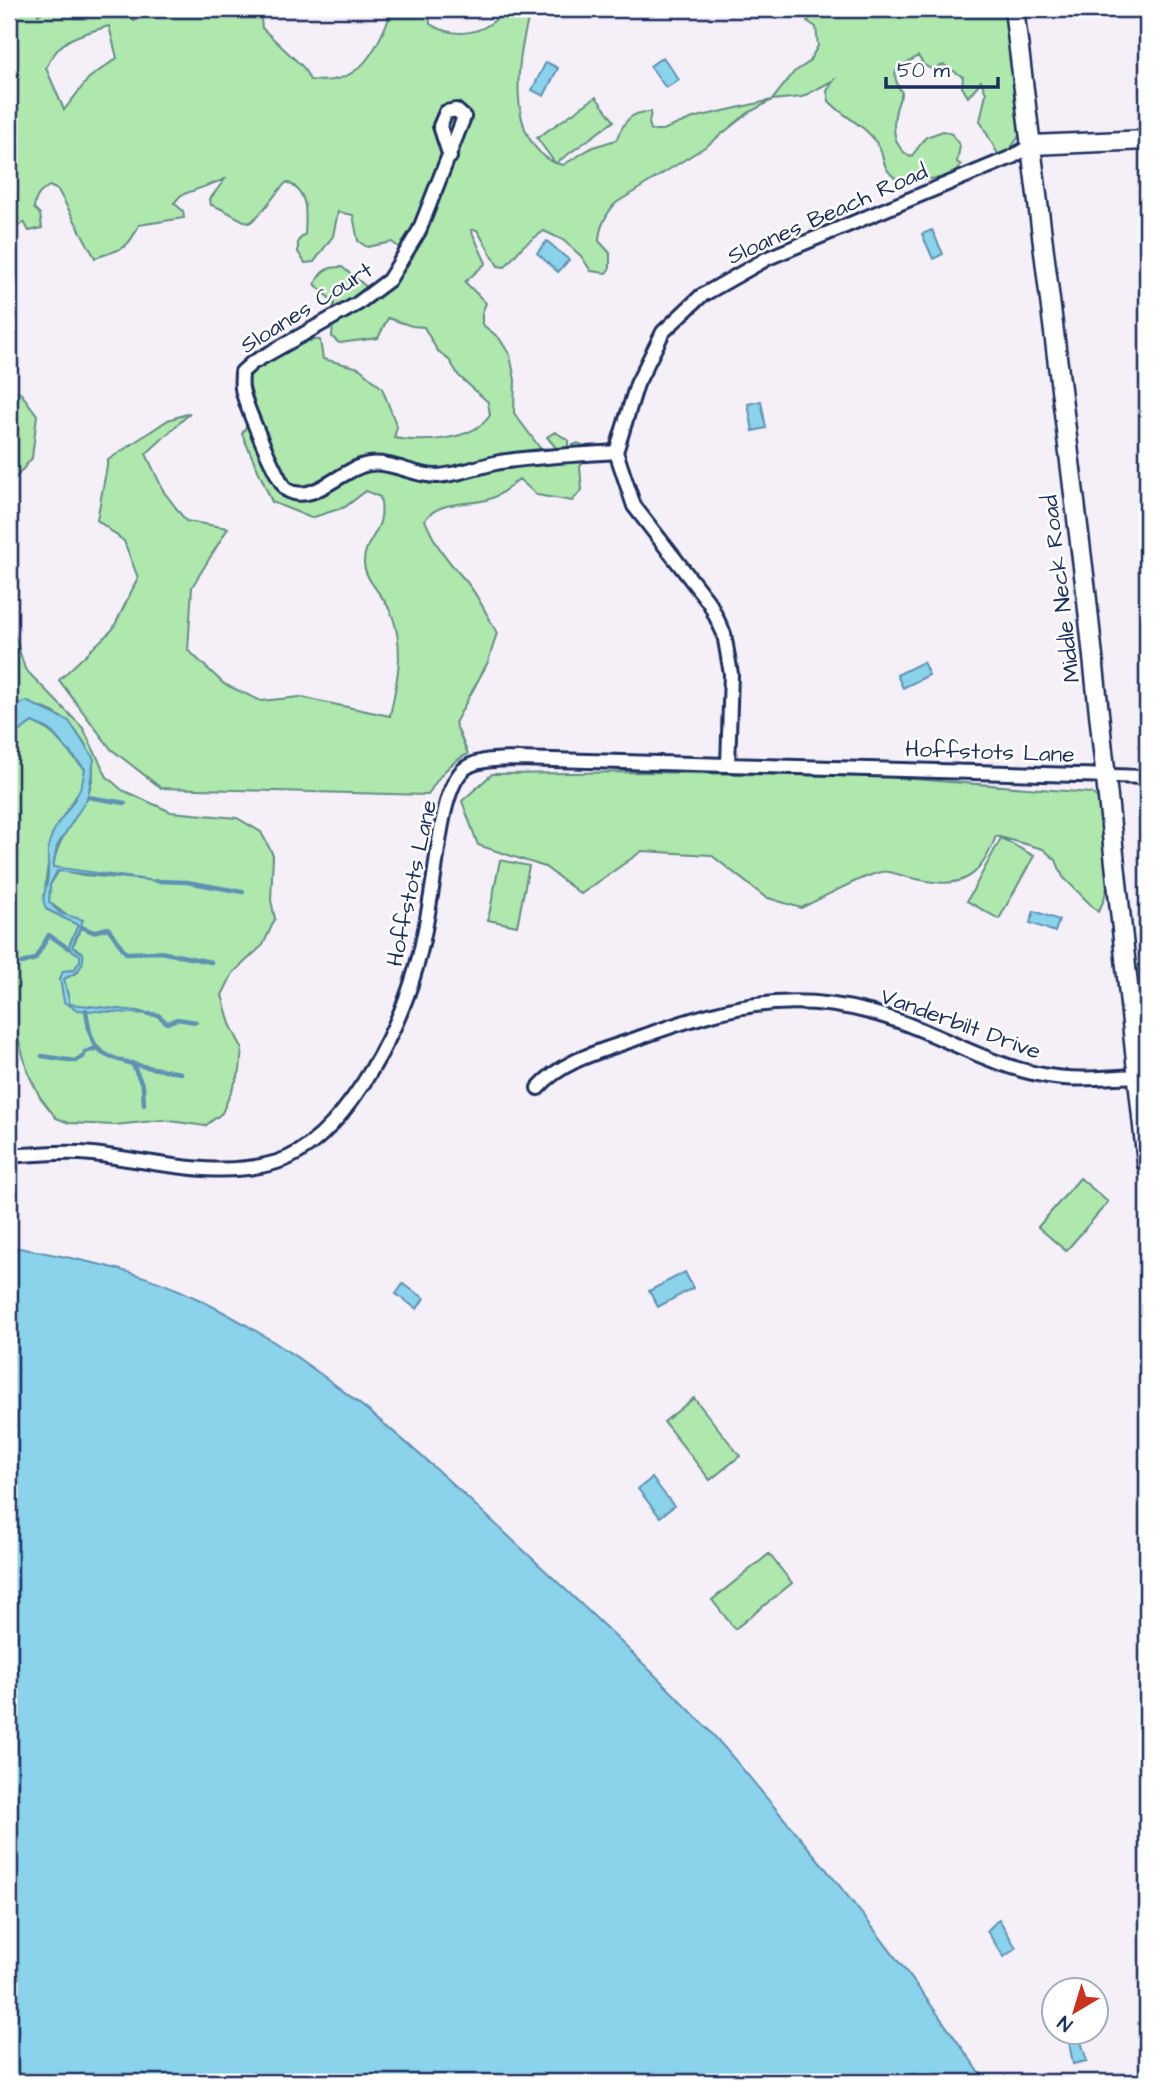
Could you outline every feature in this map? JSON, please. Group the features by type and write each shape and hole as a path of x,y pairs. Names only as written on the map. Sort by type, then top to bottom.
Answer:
{"street":[{"name":"Middle Neck Road","path":"1014,9 1143,1075 1147,1164"},
{"path":"1032,145 1147,140"},
{"name":"Sloanes Beach Road","path":"617,452 648,358 663,332 701,296 768,258 1012,157 1032,145"},
{"name":"Sloanes Court","path":"450,158 419,231 389,280 357,304 282,349 252,363 242,372 242,390 275,476 286,489 300,494 313,491 343,473 368,464 383,464 422,475 440,476 525,458 617,452"},
{"path":"617,452 634,506 710,604 724,634 731,674 728,765"},
{"name":"Hoffstots Lane","path":"9,1156 83,1153 217,1170 255,1167 294,1156 327,1133 350,1104 390,1034 415,973 445,814 463,770 487,761 518,759 1147,776"},
{"name":"Vanderbilt Drive","path":"538,1088 550,1074 572,1063 702,1015 771,1002 823,1004 867,1011 909,1024 1010,1066 1047,1076 1084,1079 1143,1075"}],"green space":[{"path":"9,9 37,9 38,15 48,9 123,9 134,21 140,18 143,9 260,9 262,28 303,67 310,80 328,81 355,71 365,62 393,9 429,9 430,24 461,33 480,29 505,9 531,9 519,71 521,115 527,135 539,151 555,163 537,138 596,97 614,121 556,163 563,165 593,147 616,140 625,123 638,113 651,112 651,130 663,130 693,118 772,100 748,113 708,145 616,203 604,220 599,236 599,241 610,253 610,268 606,273 591,271 581,256 563,240 544,231 523,246 505,267 498,266 477,230 471,230 486,263 465,282 486,303 482,324 499,338 510,355 515,380 514,413 540,448 558,450 547,437 555,432 568,440 568,447 578,443 590,450 580,467 582,490 572,501 537,495 519,479 491,499 445,507 430,514 425,520 437,545 470,586 497,633 488,662 455,723 468,754 445,771 428,795 161,788 111,749 59,680 113,629 138,578 124,541 97,520 108,460 168,420 190,413 146,454 164,492 186,521 228,528 192,587 188,650 224,684 261,701 300,697 390,716 399,653 396,628 389,608 368,577 364,563 367,547 381,519 380,497 366,491 345,507 311,518 272,502 242,434 254,409 254,399 249,386 251,372 273,356 314,340 320,340 323,359 359,368 382,388 397,427 394,438 432,440 460,435 482,424 490,415 488,402 459,376 450,361 437,350 424,327 388,318 378,338 339,343 332,337 334,303 315,284 322,272 342,267 368,288 382,292 396,282 404,269 406,263 400,249 392,242 367,247 358,241 353,215 338,212 333,236 314,262 305,263 298,252 298,241 305,234 306,218 305,204 299,191 287,182 249,223 211,205 210,199 225,179 181,195 174,203 183,211 184,218 139,225 131,240 122,248 95,258 58,190 49,186 38,195 34,208 40,214 42,228 29,231 24,222 9,232","holes":["109,26 117,58 89,78 64,110 46,68 64,43 79,35"]},
{"path":"823,9 1003,9 1011,33 1025,127 1011,148 999,156 980,121 986,93 981,81 968,97 962,87 963,77 944,65 931,69 924,65 918,56 901,66 896,73 895,78 902,93 894,120 898,145 911,157 926,137 943,131 952,134 960,146 957,162 961,165 940,178 898,180 885,166 879,147 871,136 829,101 827,91 834,80 802,97 772,100 794,72 808,63 818,46 816,27 807,21"},
{"path":"9,390 20,392 37,415 32,458 9,486"},
{"path":"9,617 25,669 83,728 107,777 122,790 171,812 237,818 261,832 273,855 271,900 275,919 263,945 233,973 222,995 230,1024 242,1048 240,1071 222,1113 205,1126 163,1120 115,1125 69,1123 56,1118 40,1097 28,1073 9,1006 9,739 32,722 49,731 85,769 77,795 58,827 46,878 46,909 78,925 68,948 80,955 80,961 74,970 66,971 60,979 65,1002 78,1010 129,1011 70,1005 64,979 78,972 83,953 72,947 82,927 49,902 50,885 60,869 72,874 119,878 53,867 61,842 91,786 91,759 77,732 52,712 38,706 23,705 9,709"},
{"path":"641,772 888,777 1091,793 1101,800 1107,843 1109,872 1104,899 1098,912 1063,877 1056,860 1043,849 996,836 981,865 963,880 939,882 881,872 851,883 801,908 765,897 711,855 642,851 581,894 545,867 478,845 462,801 492,774"},
{"path":"1001,838 1034,856 999,919 967,901"},
{"path":"500,860 529,866 517,926 488,920"},
{"path":"1080,1178 1108,1202 1066,1251 1038,1227"},
{"path":"694,1398 740,1456 710,1480 664,1422"},
{"path":"769,1554 792,1583 735,1629 712,1600"}],"water":[{"path":"663,57 679,80 666,88 650,66"},
{"path":"546,62 558,68 544,96 532,90"},
{"path":"932,230 943,254 933,259 922,234"},
{"path":"547,241 569,260 558,272 537,253"},
{"path":"761,401 766,428 753,431 748,404"},
{"path":"923,662 929,675 903,688 897,675"},
{"path":"26,701 69,721 94,759 88,797 57,846 53,867 156,881 57,871 50,885 49,902 60,913 83,920 72,947 83,953 83,963 76,972 64,979 70,1004 148,1014 78,1010 64,1002 60,979 63,971 74,970 80,961 80,955 68,948 78,925 46,909 44,899 48,853 53,833 79,791 85,769 49,729 32,722 9,739 9,709"},
{"path":"1034,911 1059,920 1055,932 1030,923"},
{"path":"9,1246 118,1269 181,1291 270,1339 352,1398 391,1430 604,1626 713,1734 858,1909 986,2082 9,2082"},
{"path":"685,1272 693,1288 658,1307 649,1291"},
{"path":"403,1284 424,1298 417,1309 396,1294"},
{"path":"652,1478 674,1506 660,1517 638,1489"},
{"path":"999,1919 1016,1948 1004,1957 987,1931"},
{"path":"1070,2046 1082,2046 1087,2061 1073,2064"}],"waterway":[{"path":"88,797 125,803"},
{"path":"156,881 187,882 243,892"},
{"path":"82,927 93,932 108,928 126,953 160,952 211,962"},
{"path":"22,963 35,959 49,935 68,948"},
{"path":"86,1010 92,1039 103,1053 135,1064 181,1073"},
{"path":"148,1014 158,1015 167,1023 177,1019 196,1022"},
{"path":"42,1056 75,1061 83,1057 85,1052 97,1048"},
{"path":"132,1063 143,1086 144,1105"}]}
